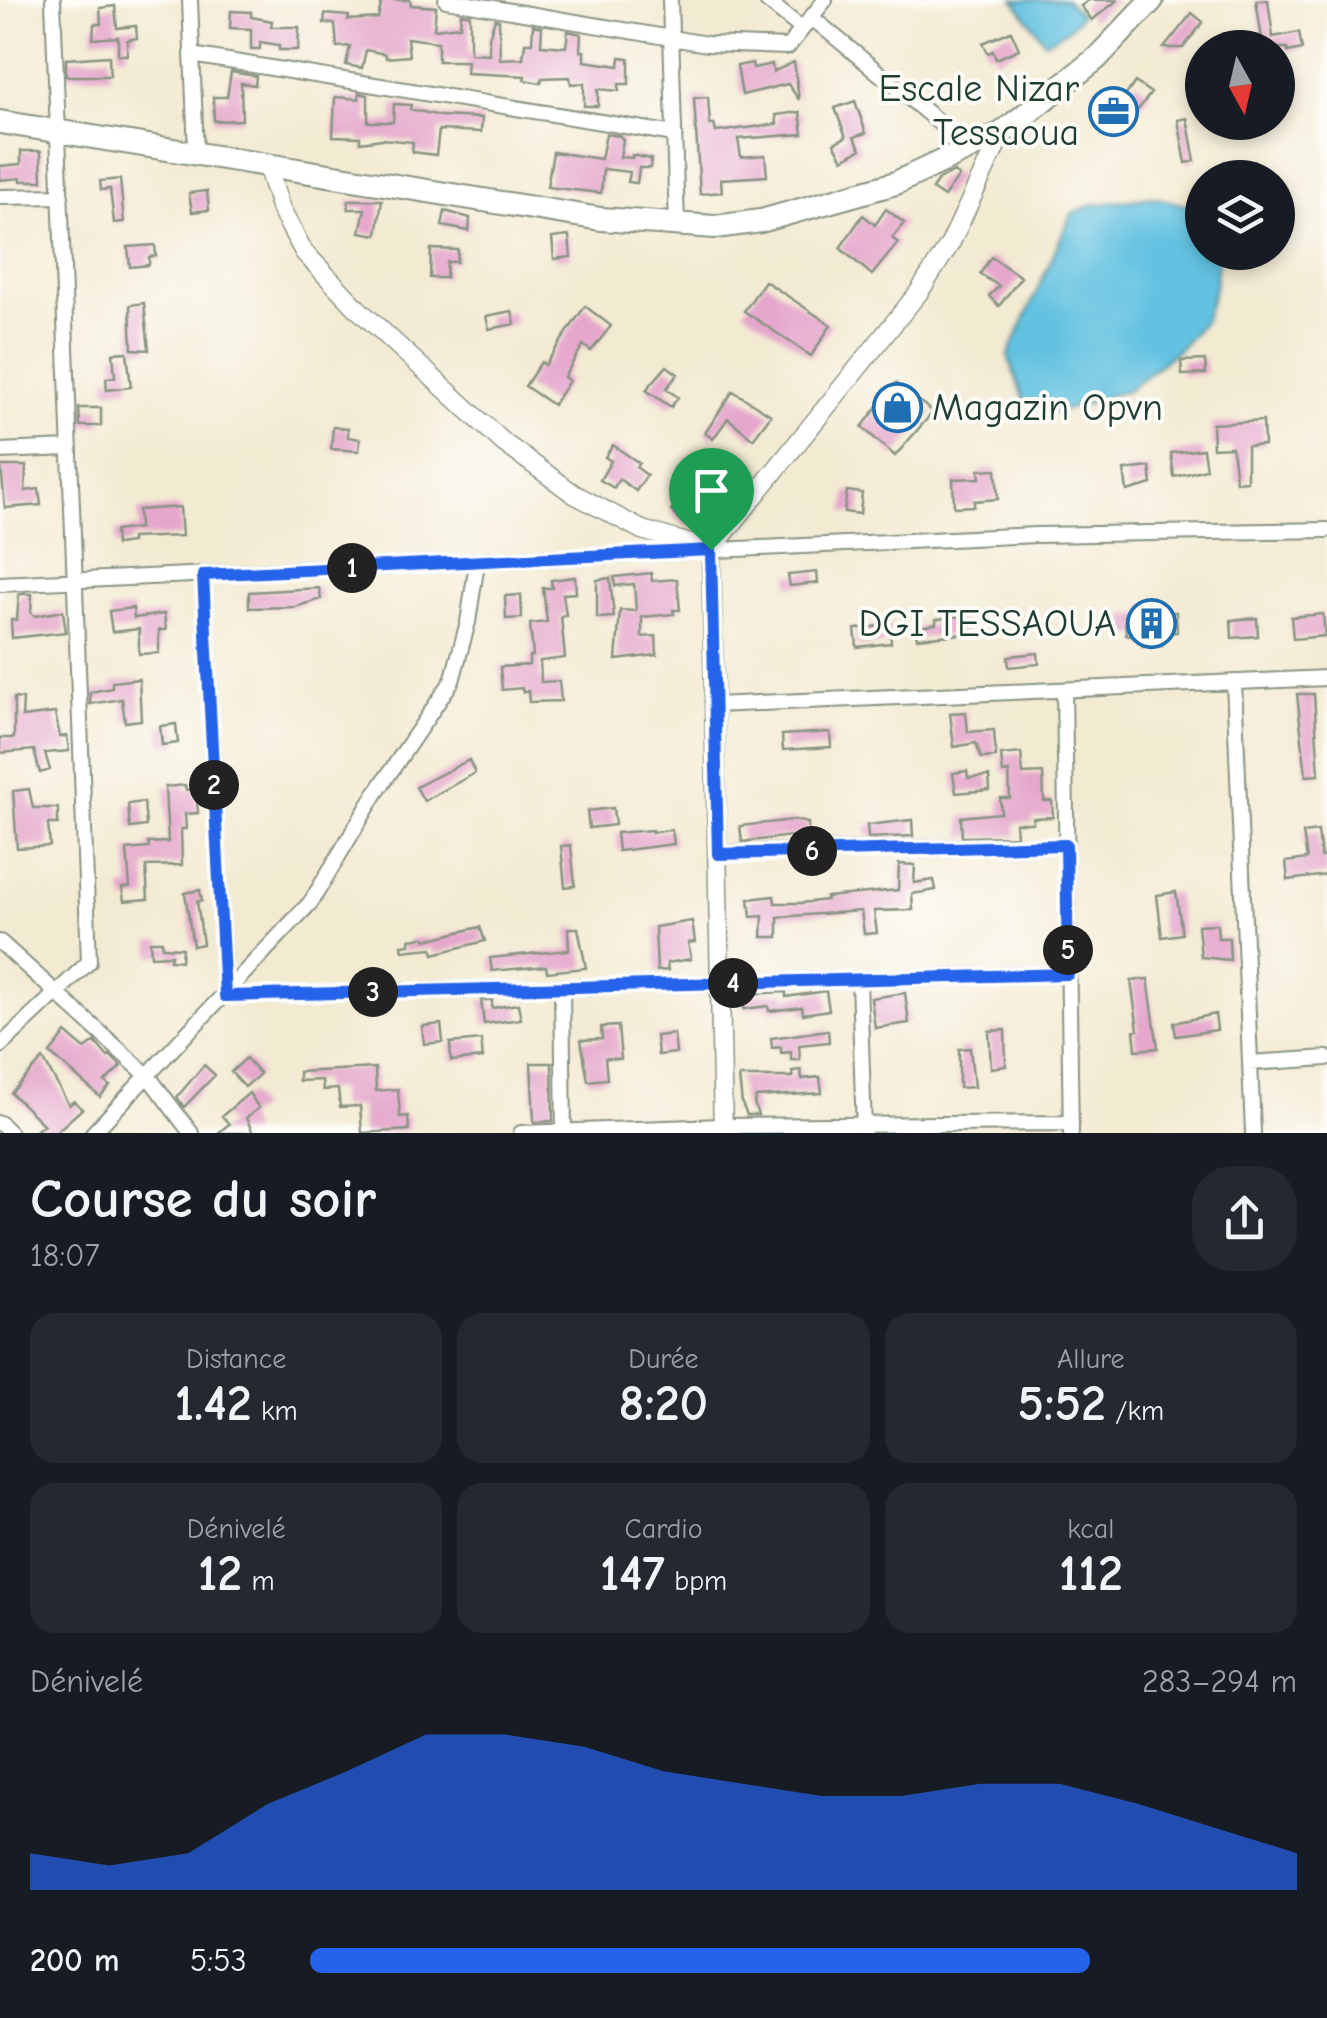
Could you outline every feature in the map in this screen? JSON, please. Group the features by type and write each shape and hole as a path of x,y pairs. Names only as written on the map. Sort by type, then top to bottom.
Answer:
{"highway":[{"path":"0,122 601,219 716,227 760,221 896,183 1002,133 1097,58 1152,0"}],"street":[{"path":"0,1046 90,962 53,0"},
{"path":"190,0 196,154"},
{"path":"446,0 707,44 788,47 825,0"},
{"path":"670,0 676,226"},
{"path":"766,0 806,23 971,149"},
{"path":"192,55 674,134"},
{"path":"723,1129 711,550 919,292 950,244 1002,133"},
{"path":"267,165 281,210 304,252 359,310 504,443 574,494 642,530 711,550"},
{"path":"0,198 61,196"},
{"path":"0,451 69,448"},
{"path":"0,584 1036,534 1327,530"},
{"path":"93,1133 311,902 376,794 452,681 468,622 477,563"},
{"path":"203,575 225,996"},
{"path":"714,704 1327,678"},
{"path":"1234,682 1253,1133"},
{"path":"522,1133 1071,1128 1064,690"},
{"path":"718,854 1066,845"},
{"path":"0,942 148,1076 191,1133"},
{"path":"225,996 1068,974"},
{"path":"859,980 864,1128"},
{"path":"562,988 564,1133"},
{"path":"1250,1063 1327,1058"},
{"path":"0,1123 10,1133"}],"water":[{"path":"1014,0 1066,0 1081,15 1067,30 1045,42"},
{"path":"1153,197 1185,205 1185,270 1217,270 1215,286 1204,321 1179,349 1128,390 1056,413 1024,401 1008,356 1071,215 1092,205"}],"building":[{"path":"382,0 410,0 411,5 436,7 434,29 460,26 461,13 470,15 470,53 489,54 489,37 495,19 499,20 500,59 523,58 525,43 532,43 533,25 542,27 541,45 566,47 568,31 581,34 584,61 619,66 620,57 629,58 629,84 619,84 619,91 598,89 598,106 584,106 584,83 571,84 570,77 542,78 541,83 524,80 525,76 466,73 467,61 438,61 438,42 407,38 409,56 386,58 385,54 366,50 362,68 346,65 350,46 337,47 335,24 324,23 325,14 349,16 348,20 378,18"},
{"path":"1089,0 1118,0 1092,20 1081,6"},
{"path":"1256,0 1268,0 1272,30 1261,30"},
{"path":"115,6 117,28 136,26 137,38 127,40 127,55 118,55 118,37 93,39 94,24 101,24 100,8"},
{"path":"231,11 251,12 251,17 272,21 271,27 299,27 298,50 279,50 279,45 260,42 260,49 251,49 251,29 230,28"},
{"path":"1192,13 1203,22 1197,30 1185,30 1183,48 1164,48"},
{"path":"1011,31 1019,49 996,59 993,51 988,53 983,43"},
{"path":"1299,32 1302,49 1295,50 1295,33"},
{"path":"109,56 110,76 66,76 66,59"},
{"path":"794,62 799,100 788,84 742,95 737,66 772,64 773,72"},
{"path":"231,72 256,76 255,85 241,83 242,120 214,121 213,97 227,97"},
{"path":"1135,82 1151,93 1130,120 1115,111"},
{"path":"359,93 368,95 368,122 393,122 394,104 411,105 410,109 440,116 482,118 481,132 439,130 436,155 412,152 413,142 360,142 360,137 333,136 335,97 359,99"},
{"path":"708,97 710,125 714,124 716,132 777,124 776,115 800,112 803,134 738,139 741,157 765,155 767,176 721,179 722,192 700,194 694,98"},
{"path":"855,101 866,133 854,137 861,149 843,159 834,143 846,137 835,108"},
{"path":"1185,118 1185,140 1191,140 1195,160 1185,160 1178,120"},
{"path":"606,134 623,140 620,157 651,159 650,168 639,168 637,183 628,182 630,172 603,169 601,193 547,187 553,152 601,159"},
{"path":"21,151 41,151 42,181 0,180 0,166 21,164"},
{"path":"954,172 959,176 944,197 932,189 939,179"},
{"path":"120,179 124,222 114,223 110,189 101,190 100,181"},
{"path":"207,191 209,210 192,212 189,193"},
{"path":"349,200 382,200 377,235 360,232 365,209 348,209"},
{"path":"886,209 904,223 892,238 898,243 872,275 840,248 863,215 875,225"},
{"path":"445,211 470,218 469,231 442,226"},
{"path":"569,236 571,257 554,259 552,238"},
{"path":"155,245 156,256 149,257 149,265 130,267 128,247"},
{"path":"431,249 458,250 457,262 447,262 446,278 430,278"},
{"path":"991,257 1021,277 999,306 989,296 999,286 980,274"},
{"path":"765,281 831,325 811,356 744,311"},
{"path":"144,303 149,350 132,349 130,305"},
{"path":"585,306 611,326 591,351 583,345 564,377 569,381 553,405 525,386 541,362 545,365"},
{"path":"512,311 515,324 489,329 486,316"},
{"path":"127,352 131,387 107,390 106,378 115,377 113,353"},
{"path":"1205,360 1206,374 1182,375 1181,361"},
{"path":"667,366 678,374 666,389 678,397 671,407 646,390"},
{"path":"896,383 933,412 895,456 862,427"},
{"path":"733,391 771,415 753,439 728,418 713,439 705,433"},
{"path":"79,408 101,408 101,426 80,426"},
{"path":"1263,421 1264,445 1247,446 1247,481 1236,482 1232,447 1213,448 1212,424"},
{"path":"333,427 348,428 348,437 360,439 359,451 331,449"},
{"path":"613,445 639,463 636,467 647,475 636,491 619,479 614,488 600,480 611,461 605,457"},
{"path":"1203,449 1206,469 1174,477 1171,453"},
{"path":"1,466 26,466 25,491 39,489 41,505 5,508"},
{"path":"1150,467 1152,484 1127,491 1124,470"},
{"path":"996,469 998,499 954,507 953,479 980,478 979,470"},
{"path":"847,491 862,493 860,514 844,512"},
{"path":"700,501 706,508 687,527 671,511 680,502 689,512"},
{"path":"180,507 182,536 131,538 131,543 116,545 115,531 139,528 138,510"},
{"path":"817,572 818,583 790,586 788,575"},
{"path":"651,573 652,581 677,579 680,610 642,617 642,637 656,636 657,655 616,660 620,610 636,611 634,584 615,586 614,577"},
{"path":"575,577 576,593 563,594 565,658 540,661 541,682 559,681 561,701 529,702 528,691 523,692 522,688 502,690 500,667 529,665 529,656 533,656 530,624 547,622 543,588 552,588 551,580"},
{"path":"610,578 614,617 597,618 597,580"},
{"path":"319,588 321,599 295,607 249,608 249,592"},
{"path":"19,594 32,594 31,613 35,616 63,611 66,632 12,638 11,620 17,620"},
{"path":"521,595 522,618 506,619 505,596"},
{"name":"DGI TESSAOUA","path":"1157,604 1158,614 1176,612 1177,632 1161,633 1162,646 1143,647 1143,634 1126,635 1125,615 1143,614 1143,605"},
{"path":"133,608 134,618 164,614 166,630 159,630 159,653 139,654 139,629 112,632 109,611"},
{"path":"1323,614 1325,636 1293,639 1291,617"},
{"path":"961,616 963,634 917,638 915,628 936,624 936,619"},
{"path":"1257,618 1258,636 1232,638 1231,620"},
{"path":"890,625 891,643 857,647 855,629"},
{"path":"1038,653 1039,664 1009,667 1008,656"},
{"path":"139,679 141,720 125,722 122,699 90,704 90,692 112,688 112,682"},
{"path":"1297,694 1314,694 1319,775 1306,776"},
{"path":"14,698 23,699 22,717 55,713 60,737 67,736 69,751 45,753 50,770 40,773 34,750 0,753 0,738 14,738"},
{"path":"966,712 968,732 994,730 996,757 981,758 976,743 954,747 950,713"},
{"path":"176,724 178,743 162,745 160,726"},
{"path":"830,732 831,747 783,750 782,735"},
{"path":"1021,753 1023,774 1043,773 1044,801 1052,801 1053,817 1015,823 1016,836 962,837 961,817 1001,813 1000,798 1010,798 1009,772 1003,773 1001,755"},
{"path":"469,760 475,773 424,801 416,787"},
{"path":"967,771 968,778 989,776 990,790 956,793 953,773"},
{"path":"185,785 186,790 196,789 198,813 185,814 186,829 181,829 182,865 146,866 148,899 124,901 122,888 130,887 127,850 168,842 165,787"},
{"path":"29,789 33,808 58,808 58,824 48,824 50,846 17,848 13,791"},
{"path":"144,802 146,826 130,828 128,804"},
{"path":"613,808 615,825 589,828 587,811"},
{"path":"794,820 808,823 808,834 742,842 740,826"},
{"path":"912,820 913,836 868,838 867,825"},
{"path":"672,830 674,844 618,851 616,833"},
{"path":"1318,831 1321,857 1327,857 1327,875 1288,880 1286,862 1307,859 1303,833"},
{"path":"571,845 575,886 565,887 561,846"},
{"path":"899,864 915,865 914,883 934,880 936,890 912,894 913,910 874,911 877,933 864,934 861,911 778,917 778,937 762,937 763,916 751,917 749,899 774,896 775,903 801,903 898,890"},
{"path":"200,890 202,901 197,901 203,944 193,946 185,893"},
{"path":"1176,892 1182,934 1162,937 1157,895"},
{"path":"692,921 695,942 688,943 691,959 667,963 668,970 657,971 655,927"},
{"path":"1217,924 1218,938 1229,938 1230,960 1201,957 1198,925"},
{"path":"480,927 485,941 434,954 432,948 403,951 402,945 410,944 410,939 426,940"},
{"path":"568,928 578,928 586,968 547,972 546,966 492,971 490,958 569,950"},
{"path":"150,941 162,941 162,947 182,948 181,961 170,960 171,955 151,956"},
{"path":"1148,979 1158,1048 1136,1050 1134,1031 1138,1030 1131,981"},
{"path":"826,991 829,1010 803,1014 802,1007 744,1009 743,994 786,992 786,997"},
{"path":"905,993 909,1023 875,1028 871,998"},
{"path":"481,1000 492,1000 492,1008 518,1004 521,1019 484,1024"},
{"path":"1215,1014 1217,1030 1176,1036 1174,1023"},
{"path":"441,1024 443,1042 424,1044 422,1026"},
{"path":"618,1026 621,1059 605,1058 607,1079 588,1081 581,1040 602,1039 601,1027"},
{"path":"828,1030 829,1042 799,1045 800,1060 791,1060 791,1052 781,1053 781,1047 772,1048 771,1038"},
{"path":"1005,1030 1006,1066 991,1068 989,1031"},
{"path":"66,1033 85,1049 95,1042 121,1066 105,1082 110,1086 100,1097 50,1053"},
{"path":"674,1034 676,1053 658,1055 656,1036"},
{"path":"481,1040 483,1058 451,1061 450,1043"},
{"path":"970,1048 974,1087 959,1088 959,1049"},
{"path":"246,1058 260,1074 245,1087 231,1072"},
{"path":"43,1059 69,1105 74,1101 82,1109 55,1133 32,1133 44,1125 11,1093"},
{"path":"531,1063 552,1063 553,1121 534,1122"},
{"path":"204,1065 215,1075 184,1107 177,1097"},
{"path":"375,1068 376,1091 398,1089 400,1117 408,1116 409,1130 362,1133 360,1106 340,1107 338,1089 323,1090 322,1080 299,1081 299,1072"},
{"path":"801,1070 802,1079 820,1077 822,1093 756,1097 758,1115 747,1115 739,1077 793,1077 792,1071"},
{"path":"249,1093 259,1108 246,1118 253,1133 218,1133 229,1124 222,1116"}],"place":[{"name":"Escale Nizar Tessaoua","path":"1114,111"},
{"name":"Magazin Opvn","path":"897,408"},
{"name":"DGI TESSAOUA","path":"1151,624"}],"route":[{"path":"711,550 718,854 1066,845 1068,974 225,996 203,575 711,550"}]}
